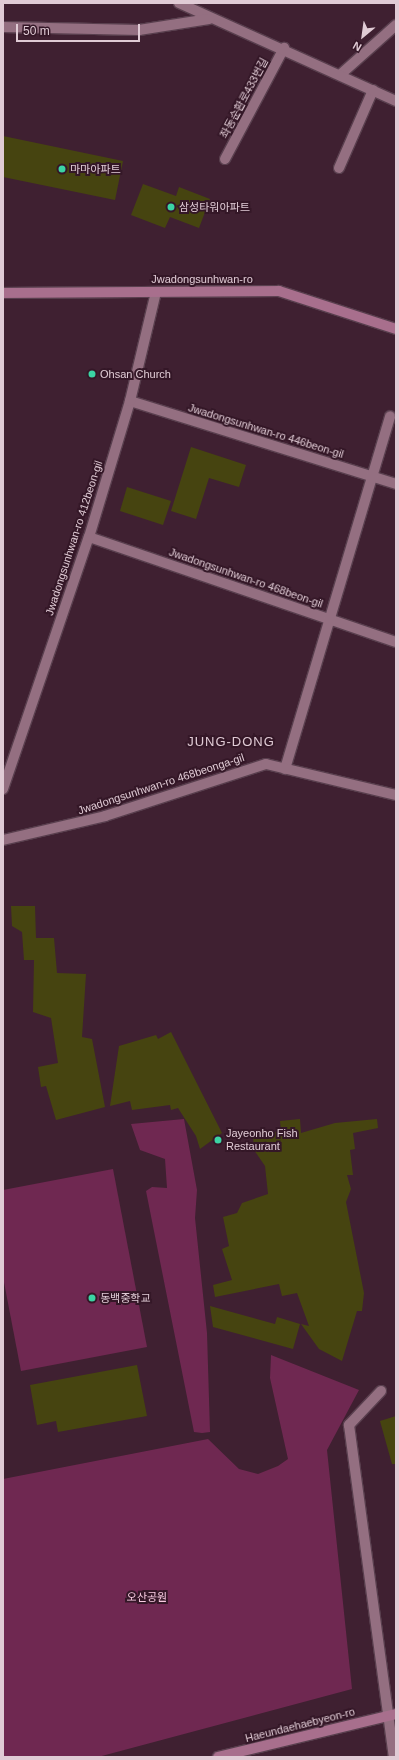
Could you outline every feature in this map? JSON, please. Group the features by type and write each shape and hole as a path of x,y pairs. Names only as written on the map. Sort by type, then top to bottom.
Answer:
{"main road":[{"name":"Jwadongsunhwan-ro","path":"3,293 279,291 396,329"},
{"name":"Haeundaehaebyeon-ro","path":"218,1757 392,1715"}],"street":[{"path":"179,3 209,19 284,48 396,101"},
{"path":"3,27 139,30 209,19"},
{"path":"340,75 396,25"},
{"name":"좌동순환로433번길","path":"224,159 284,48"},
{"path":"338,168 374,90"},
{"name":"Jwadongsunhwan-ro 412beon-gil","path":"3,789 89,537 130,401 156,292"},
{"name":"Jwadongsunhwan-ro 446beon-gil","path":"130,401 396,484"},
{"path":"285,769 390,416"},
{"name":"Jwadongsunhwan-ro 468beon-gil","path":"89,537 396,642"},
{"name":"Jwadongsunhwan-ro 468beonga-gil","path":"3,840 105,816 266,764 396,795"},
{"path":"381,1391 349,1425 392,1715 394,1757"}],"green space":[{"path":"184,1119 197,1190 195,1218 207,1333 210,1432 202,1433 194,1432 146,1191 152,1187 167,1188 165,1159 140,1150 131,1124"},
{"path":"113,1169 147,1347 21,1371 3,1277 3,1190"},
{"name":"오산공원","path":"271,1355 359,1390 327,1450 352,1689 98,1757 3,1757 3,1479 208,1439 239,1469 258,1474 278,1466 288,1459 270,1378"}],"building":[{"name":"마마아파트","path":"3,136 123,161 115,200 3,177"},
{"name":"삼성타워아파트","path":"143,184 176,196 179,187 210,199 199,228 170,217 165,228 131,215"},
{"path":"191,447 246,465 239,487 209,478 196,519 171,511"},
{"path":"127,487 171,501 163,525 120,511"},
{"path":"11,906 35,906 36,938 54,938 57,973 86,974 82,1037 92,1039 105,1107 56,1120 46,1086 41,1087 38,1067 58,1063 51,1018 33,1012 34,960 24,960 22,932 12,926"},
{"path":"171,1032 222,1133 200,1149 196,1136 178,1108 171,1110 170,1105 132,1110 130,1101 110,1106 119,1046 156,1035 158,1039"},
{"path":"300,1119 301,1133 335,1123 377,1119 378,1128 353,1133 355,1149 350,1150 353,1175 347,1175 351,1189 346,1202 364,1293 362,1311 357,1311 342,1361 319,1349 301,1324 309,1326 297,1293 282,1296 279,1284 215,1297 213,1285 232,1280 222,1249 229,1246 223,1217 237,1213 242,1203 268,1194 265,1166 254,1150 253,1136 281,1131 280,1121"},
{"path":"210,1306 275,1324 277,1317 300,1324 293,1349 213,1327"},
{"path":"137,1365 147,1416 58,1432 56,1421 37,1425 30,1385"},
{"path":"396,1416 396,1464 392,1464 380,1421"}],"place":[{"name":"마마아파트","path":"62,169"},
{"name":"삼성타워아파트","path":"171,207"},
{"name":"Ohsan Church","path":"92,374"},
{"name":"Jayeonho Fish Restaurant","path":"218,1140"},
{"name":"동백중학교","path":"92,1298"}],"district":[{"name":"JUNG-DONG","path":"231,742"}]}
